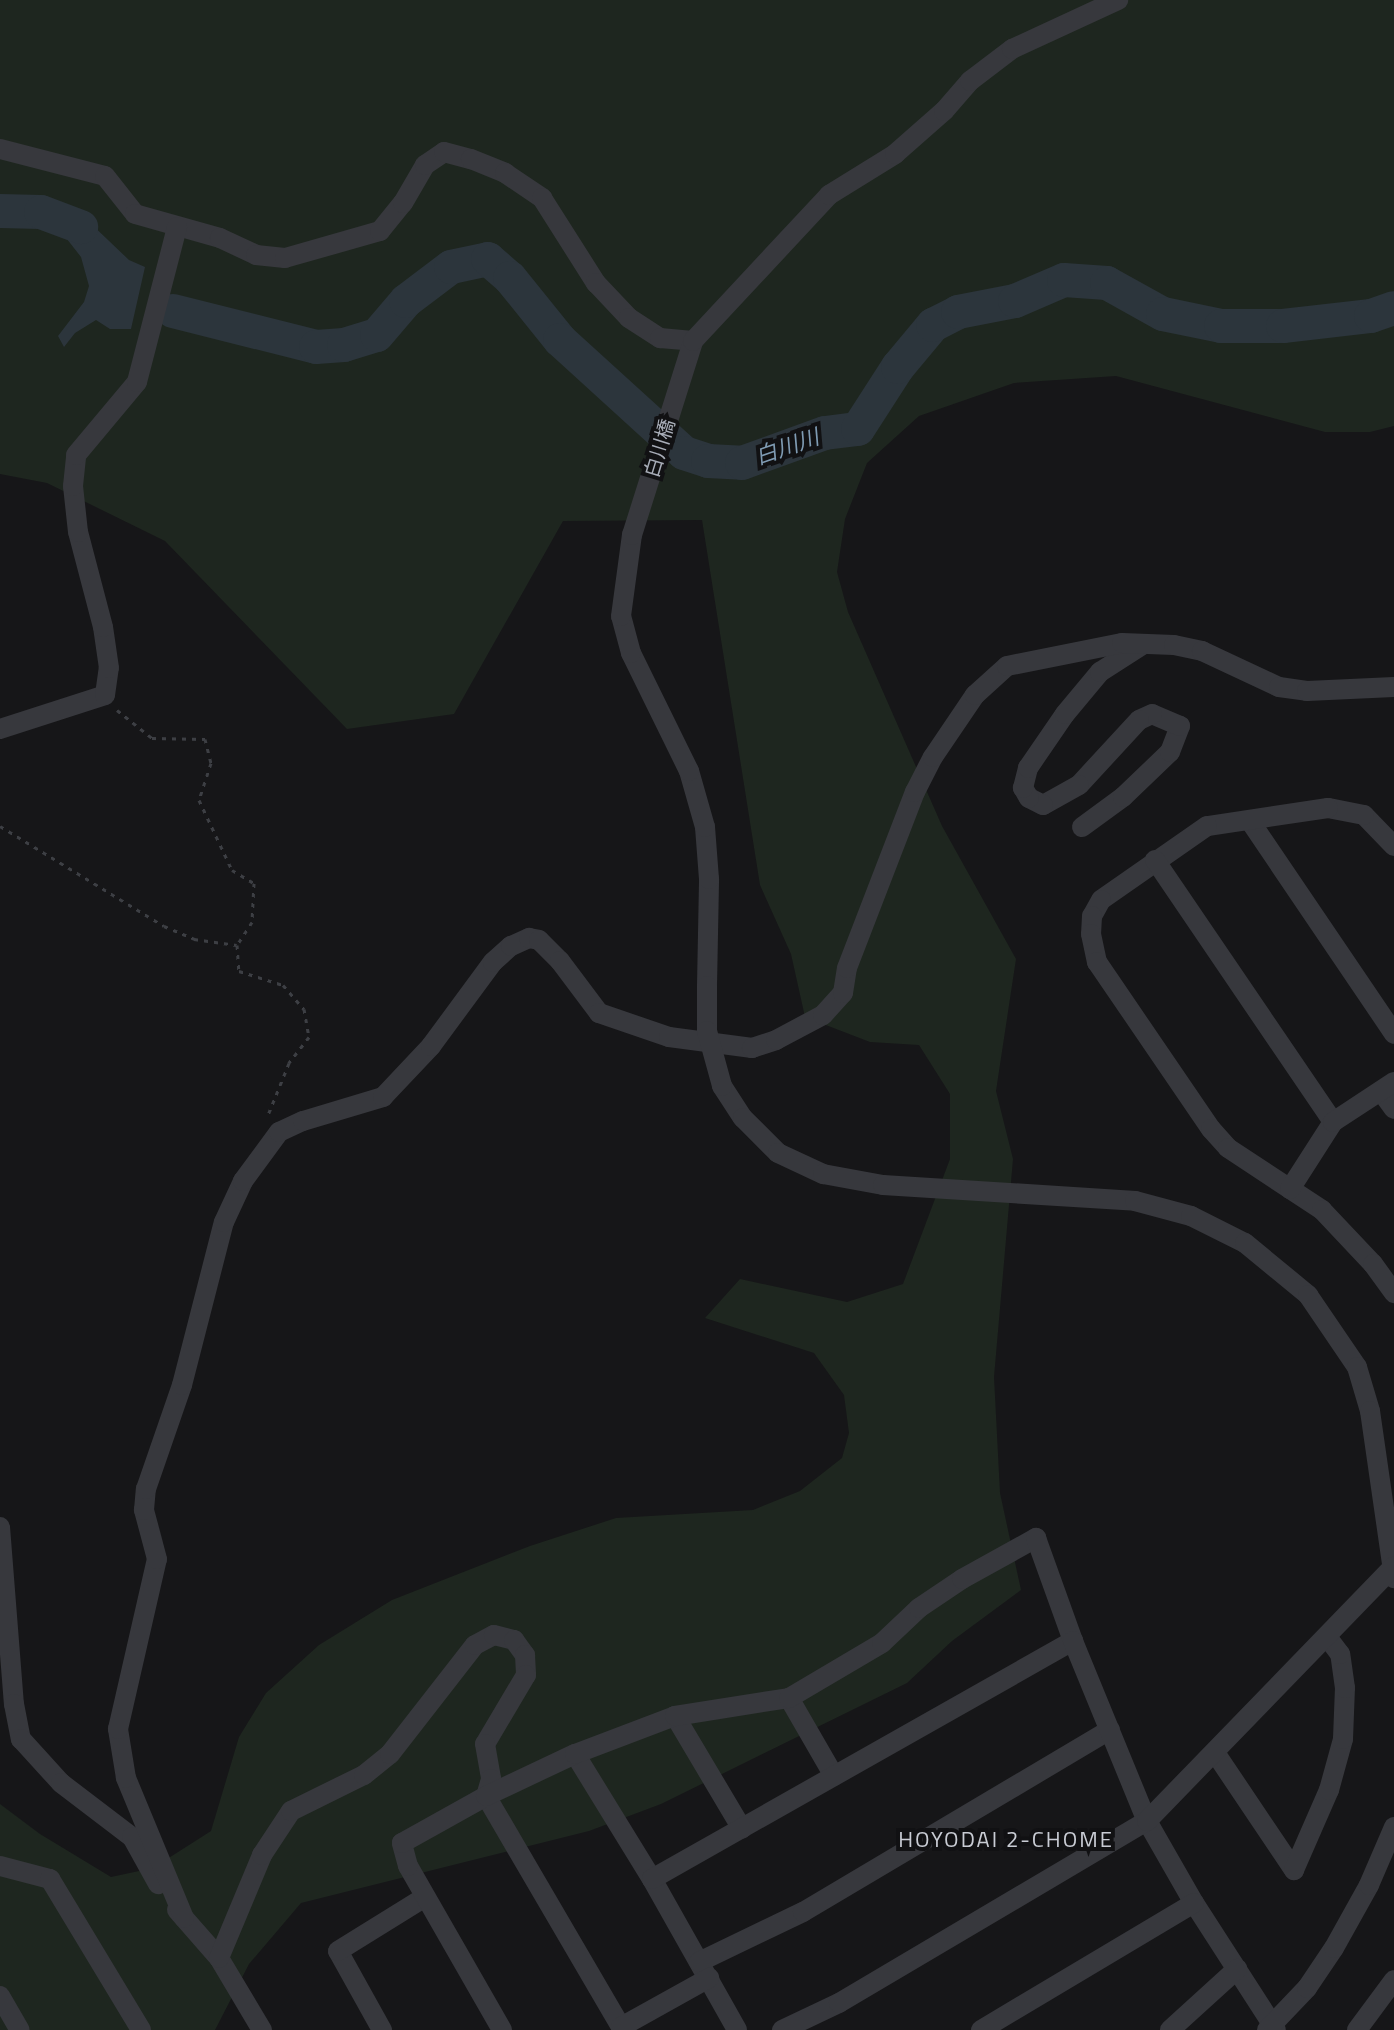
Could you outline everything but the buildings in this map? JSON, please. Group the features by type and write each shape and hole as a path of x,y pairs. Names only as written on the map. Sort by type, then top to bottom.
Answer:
{"street":[{"path":"0,149 105,176 135,214 220,238 256,255 285,258 380,231 403,203 425,165 444,152 505,173 542,198 596,283 629,318 660,338 693,341 829,195 895,154 944,111 970,81 1012,49 1118,0"},
{"path":"0,729 105,695 109,668 103,627 78,532 73,486 76,455 137,382 177,227"},
{"name":"白川橋","path":"693,341 632,535 622,585 621,616 631,653 689,771 705,827 709,879 707,1031 722,1086 743,1118 778,1153 823,1174 896,1187 1135,1201 1191,1216 1245,1243 1308,1295 1357,1367 1385,1444 1393,1573"},
{"path":"184,1918 126,1778 118,1729 157,1559 144,1510 146,1489 182,1385 224,1222 243,1181 279,1132 303,1121 383,1097 431,1046 493,962 511,946 529,938 539,940 560,961 599,1013 669,1037 752,1048 776,1040 823,1015 843,993 847,968 915,792 933,757 975,695 1007,666 1122,643 1174,645 1202,651 1279,687 1307,691 1394,687"},
{"path":"1082,827 1123,797 1170,752 1180,726 1167,717 1152,714 1139,720 1079,785 1043,805 1029,798 1023,788 1028,768 1065,714 1100,672 1142,645"},
{"path":"1394,846 1364,815 1328,808 1207,826 1101,900 1092,925 1092,949 1097,962 1211,1129 1228,1148 1322,1210 1349,1237 1394,1293"},
{"path":"1250,821 1394,1034"},
{"path":"1155,860 1333,1122"},
{"path":"1290,1189 1333,1122 1388,1086 1394,1109"},
{"path":"0,1527 14,1704 21,1739 61,1783 132,1837 163,1892 219,1958 262,2030"},
{"path":"502,2030 408,1866 402,1843 486,1796 575,1754 675,1716 789,1698 882,1643 919,1608 962,1579 1036,1538 1073,1641 1147,1821 1272,2028 1307,1988 1334,1948 1369,1885 1394,1827"},
{"path":"782,2030 839,2003 1147,1821 1393,1573"},
{"path":"219,1958 262,1855 291,1811 364,1775 390,1754 475,1645 494,1635 514,1640 525,1655 526,1675 485,1744 491,1779 486,1796 622,2028 704,1970 1110,1730"},
{"path":"1216,1754 1294,1870 1329,1790 1343,1739 1345,1688 1340,1654 1327,1637"},
{"path":"652,1879 1073,1641"},
{"path":"789,1698 834,1776"},
{"path":"675,1716 742,1829"},
{"path":"575,1754 652,1879 737,2030"},
{"path":"0,1866 50,1879 141,2030"},
{"path":"373,2027 338,1951 425,1897"},
{"path":"981,2030 1194,1903"},
{"path":"1170,2030 1237,1969"},
{"path":"1357,2030 1394,1980"},
{"path":"0,1996 20,2030"}],"path":[{"path":"105,695 123,719 152,738 205,739 211,763 199,800 232,870 254,883 252,922 237,945 239,971 283,985 304,1009 309,1037 289,1063 265,1122 265,1148"},
{"path":"0,826 164,926 194,939 237,945"}],"shaded area":[{"path":"0,0 1394,0 1394,426 1370,432 1325,432 1116,376 1014,383 919,416 867,463 845,519 837,572 848,612 942,826 1016,959 996,1091 1013,1159 994,1377 1000,1493 1021,1590 952,1641 907,1683 661,1804 589,1831 301,1903 249,1964 215,2030 0,2030 0,1804 40,1834 111,1877 153,1868 211,1831 239,1737 266,1693 319,1645 392,1600 530,1546 616,1518 753,1510 800,1491 842,1458 849,1433 844,1395 814,1353 705,1318 740,1279 847,1302 903,1284 950,1159 950,1094 919,1045 870,1042 805,1017 791,954 760,885 702,520 563,521 454,714 347,729 165,541 47,483 0,474"},
{"path":"44,203 66,208 86,219 129,260 145,267 131,329 110,329 96,320 75,333 64,347 58,336 84,302 89,286 81,257 63,234 36,219"}],"waterway":[{"name":"白川川","path":"0,211 41,212 81,227"},
{"name":"白川川","path":"173,311 316,347 344,345 377,335 406,301 451,267 488,259 510,278 560,340 684,453 708,461 742,463 825,433 858,429 898,367 933,325 958,312 1015,301 1064,280 1107,283 1163,314 1221,326 1283,326 1371,316 1394,308"}],"district":[{"name":"HOYODAI 2-CHOME","path":"1006,1840"}]}
